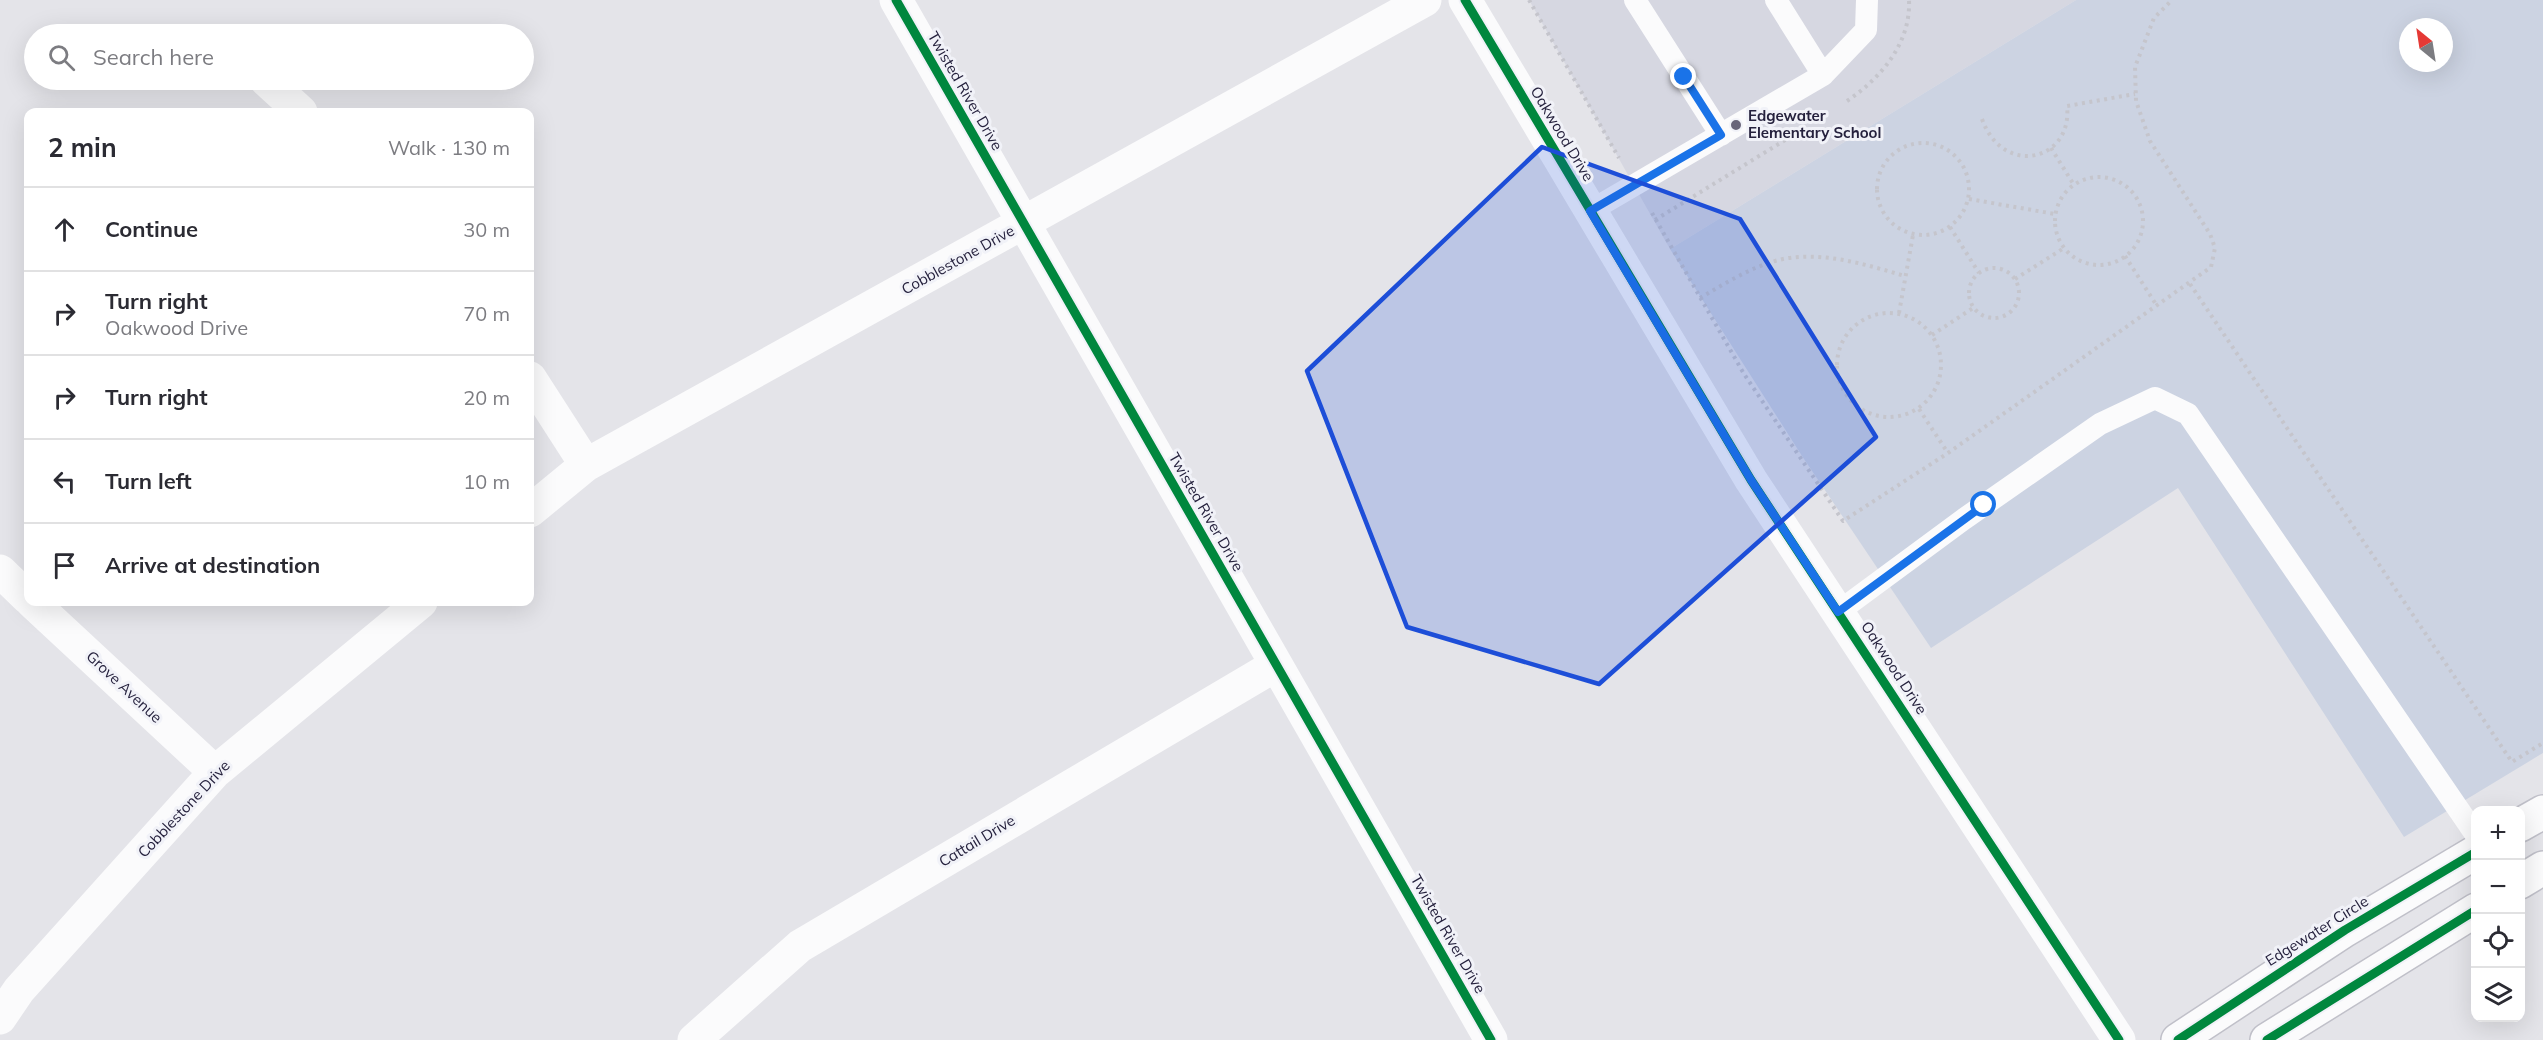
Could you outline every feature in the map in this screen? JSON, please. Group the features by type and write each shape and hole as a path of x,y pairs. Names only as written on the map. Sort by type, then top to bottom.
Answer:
{"street":[{"name":"Twisted River Drive","path":"896,0 1491,1040"},
{"name":"Cobblestone Drive","path":"534,508 586,465 1425,0"},
{"name":"Oakwood Drive","path":"1465,0 1751,480 2120,1040"},
{"path":"277,90 297,108"},
{"path":"534,384 586,465"},
{"path":"0,571 24,594"},
{"name":"Grove Avenue","path":"36,606 215,772"},
{"name":"Cobblestone Drive","path":"0,1018 19,990 215,772 416,606"},
{"name":"Cattail Drive","path":"694,1040 800,946 1276,664"},
{"path":"2525,822 2543,812"},
{"name":"Edgewater Circle","path":"2178,1040 2345,930 2471,854"},
{"path":"2525,879 2543,868"},
{"path":"2267,1040 2471,912"}],"lane":[{"path":"1635,0 1721,135"},
{"path":"1776,0 1823,75"},
{"path":"1590,211 1823,75 1866,30 1867,0"},
{"path":"1838,612 1964,519 2100,424 2155,398 2188,414 2471,829"}],"path":[{"path":"1529,0 1744,374 1843,520 1948,453 2211,267 2215,249 2210,234 2150,141 2136,101 2135,67 2154,18 2172,0"},
{"path":"1982,119 1987,133 1996,146 2010,154 2025,156 2051,148 2064,133 2069,118 2067,106 2135,93"},
{"path":"1915,143 1933,143 1950,151 1962,164 1969,181 1969,199 1962,216 1950,227 1931,235 1913,235 1896,228 1884,215 1877,198 1877,180 1884,163 1898,150 1915,143"},
{"path":"2051,148 2074,184"},
{"path":"2094,177 2111,179 2127,186 2138,200 2143,216 2142,234 2133,249 2120,260 2103,265 2086,264 2071,256 2060,243 2054,226 2055,214 2064,194 2074,184 2094,177"},
{"path":"1969,199 2055,214"},
{"path":"1950,227 1979,273"},
{"path":"1899,313 1913,235"},
{"path":"2015,279 2064,248"},
{"path":"2125,256 2157,306"},
{"path":"1700,297 1742,274 1783,259 1817,258 1853,261 1905,276"},
{"path":"1991,268 2001,268 2015,279 2020,290 2018,300 2014,309 2007,315 1997,319 1987,317 1973,308 1968,296 1974,277 1979,273 1991,268"},
{"path":"2190,284 2512,762 2543,743"},
{"path":"1932,335 1973,308"},
{"path":"1899,313 1918,322 1932,335 1941,354 1941,375 1933,394 1919,409 1899,417 1879,417 1860,410 1845,395 1837,376 1837,356 1845,336 1859,322 1878,314 1899,313"},
{"path":"1919,409 1948,453"}],"highlighted area":[{"path":"1542,147 1740,219 1876,437 1599,684 1407,627 1307,371"}],"shaded area":[{"name":"Edgewater Elementary School","path":"1529,0 2076,0 1670,249"},
{"path":"2076,0 2543,0 2543,753 2404,837 2178,488 1931,648 1802,456 1670,249"}],"cycle path":[{"path":"896,0 1491,1040"},
{"path":"1465,0 1751,480 2119,1040"},
{"path":"2178,1040 2345,930 2471,855"},
{"path":"2267,1040 2471,913"}],"place":[{"name":"Edgewater Elementary School","path":"1736,125"}],"route":[{"path":"1684,77 1721,135 1590,211 1751,480 1838,612 1984,505"}]}
